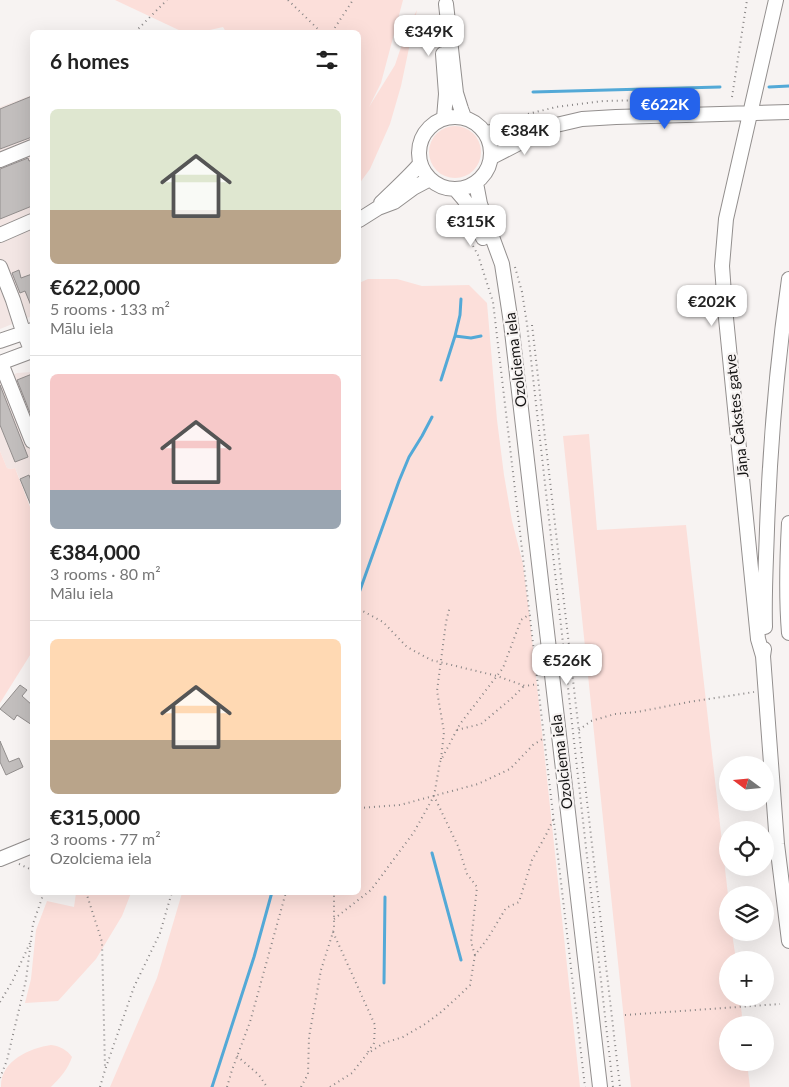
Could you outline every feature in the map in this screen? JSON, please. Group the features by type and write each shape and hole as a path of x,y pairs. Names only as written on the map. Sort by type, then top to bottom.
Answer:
{"street":[{"name":"Jāņa Čakstes gatve","path":"776,0 726,219 722,266 758,639 763,656 777,844 789,941"},
{"path":"444,118 446,94 442,18 446,4 456,93 464,117"},
{"path":"486,133 526,126 539,129 582,119 789,112"},
{"path":"454,116 473,120 486,133 491,144 492,157 489,167 484,176 467,188 456,190 442,187 430,179 420,164 420,141 434,123 444,118 454,116"},
{"path":"492,157 527,139 539,129"},
{"path":"0,160 30,148"},
{"path":"378,208 395,188 407,180 420,164"},
{"path":"361,219 378,208 394,202 413,188 430,179"},
{"name":"Ozolciema iela","path":"476,183 480,204 502,264 506,289 600,1087"},
{"name":"Ozolciema iela","path":"456,190 470,207 497,277 506,289"},
{"path":"0,235 30,222"},
{"path":"0,267 28,331 0,342"},
{"name":"Jāņa Čakstes gatve","path":"763,656 766,634 768,497 778,364 789,279"},
{"path":"30,352 0,363 30,436"},
{"path":"789,523 787,615 789,633"},
{"path":"0,858 30,847"}],"path":[{"path":"137,30 167,0"},
{"path":"288,0 319,30"},
{"path":"333,30 353,0"},
{"path":"732,98 746,0"},
{"path":"522,116 556,107 603,101 686,99"},
{"path":"472,241 493,302 585,1087"},
{"path":"515,266 522,292 527,324 613,1087"},
{"path":"532,325 620,1087"},
{"path":"334,919 371,890 414,832 434,796 444,732 437,691 446,622 450,606"},
{"path":"361,610 383,622 407,647 431,660 497,676 525,686 538,684"},
{"path":"440,762 460,724 503,668 521,620 530,614"},
{"path":"457,730 481,724 525,686"},
{"path":"579,730 591,721 615,714 766,690"},
{"path":"361,808 400,805 478,784 510,769 533,745 544,738"},
{"path":"367,1054 384,1043 403,1038 425,1024 440,1013 470,985 474,955 471,942 477,887 467,874 458,846 434,796"},
{"path":"474,955 488,938 506,908 519,902 532,860 554,818"},
{"path":"0,1078 7,1060 26,980 33,924 43,895"},
{"path":"87,895 102,942 105,1070"},
{"path":"100,1087 134,987 160,933 171,895"},
{"path":"227,1087 250,1022 285,895"},
{"path":"301,1087 308,1074 309,1037 321,970 334,929 334,895"},
{"path":"330,1087 352,1073 367,1054 374,1043 375,1025 333,932"},
{"path":"0,1002 12,982 31,941"},
{"path":"625,1015 780,1004"},
{"path":"237,1056 259,1075 267,1087"}],"shaded area":[{"path":"115,0 403,0 381,83 369,107 395,65 407,29 417,10 401,86 390,124 370,169 361,181 361,30 225,30 223,27 210,30 179,30"},
{"path":"30,96 30,317 0,329 0,107"},
{"path":"450,126 460,126 474,133 481,147 481,157 474,171 460,178 450,178 440,174 433,167 429,157 429,147 433,137 440,130"},
{"path":"368,279 397,279 422,286 469,285 487,303 497,420 504,475 512,521 523,564 530,620 580,1087 110,1087 157,978 181,895 361,895 361,282"},
{"path":"30,372 30,503 15,468 7,468 0,451 0,380 17,373"},
{"path":"589,434 597,530 686,525 720,821 719,876 726,876 727,886 719,886 719,941 733,941 735,951 719,951 719,1006 741,1006 742,1016 719,1016 719,1071 748,1071 750,1087 631,1087 563,436"},
{"path":"0,451 7,468 15,468 30,507 30,655 0,703"},
{"path":"76,895 130,895 122,916 96,959 58,1001 25,1003 31,979 36,930 47,901 74,907"},
{"path":"51,1045 63,1049 72,1057 63,1073 51,1087 1,1087 5,1070 18,1057 34,1049"}],"building":[{"path":"30,97 30,138 0,149 0,109"},
{"path":"28,158 30,161 30,207 0,219 0,169"},
{"path":"19,270 21,278 30,275 30,303 25,291 20,293 12,273"},
{"path":"30,375 30,413 17,380"},
{"path":"0,385 28,457 15,462 0,425"},
{"path":"29,475 30,503 20,479"},
{"path":"20,685 27,690 22,696 30,703 30,724 17,715 14,720 0,709"},
{"path":"0,741 9,762 19,758 23,767 6,775 0,762"}],"waterway":[{"path":"769,87 789,86"},
{"path":"533,92 720,87"},
{"path":"455,336 460,315 461,299"},
{"path":"441,380 455,336 471,338 481,336"},
{"path":"361,587 399,481 409,457 432,417"},
{"path":"432,853 461,960"},
{"path":"212,1087 254,957 271,895"},
{"path":"384,983 385,897"}]}
